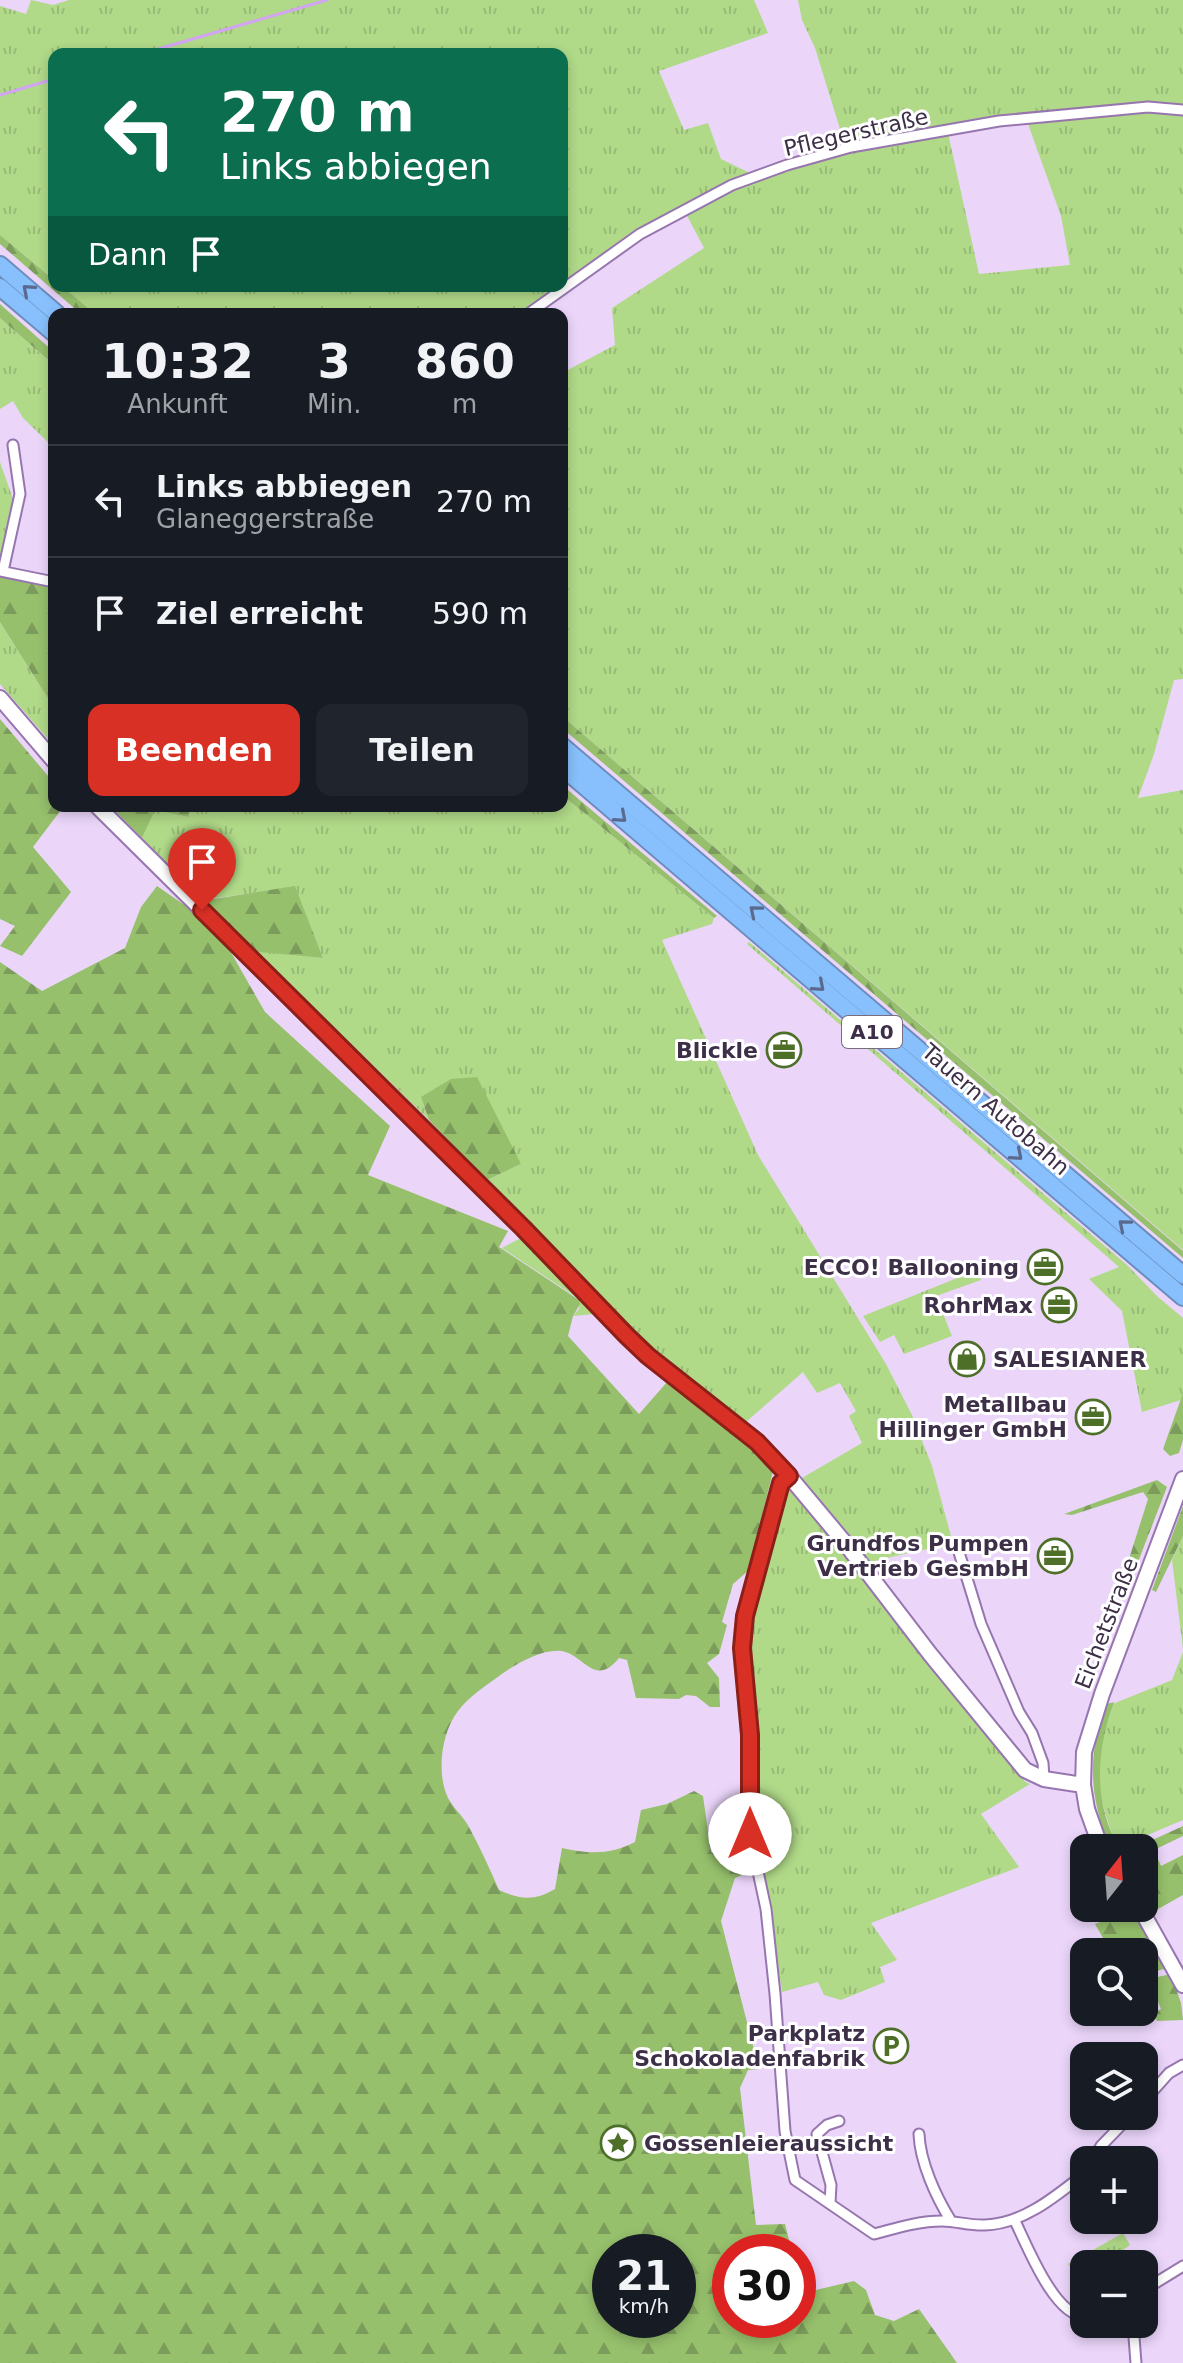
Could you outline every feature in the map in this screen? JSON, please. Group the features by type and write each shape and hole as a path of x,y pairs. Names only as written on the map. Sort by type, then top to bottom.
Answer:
{"highway":[{"path":"0,265 50,308"},
{"path":"0,287 48,328"},
{"name":"Tauern Autobahn","path":"568,751 1183,1275"},
{"name":"Tauern Autobahn","path":"568,772 1183,1297"}],"street":[{"name":"Pflegerstraße","path":"568,285 640,234 732,185 787,165 851,147 999,121 1148,107 1183,110"},
{"name":"Pflegerstraße","path":"536,308 559,292"},
{"path":"13,445 20,494 2,571 48,581"},
{"path":"0,698 48,754"},
{"path":"103,812 523,1228 627,1336 757,1442 845,1543 1016,1761 1030,1774 1083,1785"},
{"path":"789,1476 781,1483 745,1616 742,1648 750,1735 750,1834 766,1909 785,2131 795,2180 874,2234 915,2223 951,2221 985,2225 1014,2219 1070,2184"},
{"name":"Eichetstraße","path":"1096,1834 1083,1785 1084,1752 1183,1479"},
{"path":"958,1549 981,1624 1019,1712 1032,1733 1043,1763 1044,1779"},
{"path":"1148,1922 1183,1985"},
{"path":"1158,2085 1169,2073 1183,2065"},
{"path":"830,2203 831,2185 817,2134 822,2128 839,2121"},
{"path":"1101,2146 1116,2130"},
{"path":"919,2134 921,2152 942,2207 951,2221"},
{"path":"1014,2219 1048,2286 1070,2311"},
{"path":"1158,2281 1183,2266"},
{"path":"1134,2338 1136,2363"}],"green space":[{"path":"31,0 53,5 69,0 754,0 768,33 659,71 684,130 708,123 721,159 754,175 844,142 798,0 1183,0 1183,679 1174,680 1154,754 1138,798 1183,790 1183,1250 568,721 568,370 615,345 612,308 704,248 683,208 637,231 568,279 568,48 48,48 48,275 0,235 0,6 26,14","holes":["1027,121 1061,216 1070,265 979,274 948,133"]},
{"path":"0,235 48,275 48,285 0,244"},
{"path":"56,292 69,292 88,308 74,308"},
{"path":"69,292 549,292 527,308 88,308"},
{"path":"0,304 48,347 48,360 0,318"},
{"path":"0,318 48,360 48,442 23,418 13,401 0,409"},
{"path":"0,462 14,502 0,567"},
{"path":"0,575 48,584 48,698 0,622"},
{"path":"0,622 48,698 48,739 0,684"},
{"path":"0,719 48,776 48,812 59,812 33,847 71,892 22,956 0,946 15,926 0,919"},
{"path":"568,721 1183,1251 1183,1258 568,733"},
{"path":"568,790 717,916 714,918 568,800"},
{"path":"568,800 714,918 712,924 662,940 758,1155 886,1364 912,1415 932,1466 954,1547 921,1550 870,1562 802,1478 862,1443 849,1416 856,1411 840,1383 817,1393 803,1372 746,1422 648,1345 487,1180 521,1164 421,1097 429,1120 256,951 323,958 295,887 203,900 142,838 154,812 187,817 189,812 568,812"},
{"path":"116,812 154,812 142,838"},
{"path":"164,812 189,812 188,817"},
{"path":"157,886 183,904 295,886 323,958 229,949 265,1012 390,1126 368,1175 508,1231 499,1247 579,1300 568,1336 639,1414 668,1381 753,1445 774,1467 749,1570 733,1584 722,1622 727,1625 719,1654 707,1663 719,1678 720,1707 710,1707 696,1696 686,1695 679,1699 636,1698 627,1660 619,1658 611,1666 596,1670 562,1651 545,1652 502,1674 458,1711 445,1740 443,1783 448,1798 467,1824 499,1890 528,1898 555,1889 562,1848 599,1852 626,1846 635,1842 641,1810 667,1804 694,1791 703,1796 711,1852 747,1873 735,1878 721,1921 759,2069 748,2070 740,2088 756,2225 785,2224 788,2234 712,2234 712,2338 816,2338 816,2290 854,2281 866,2290 875,2315 894,2321 919,2309 957,2363 0,2363 0,962 42,991 125,948 141,907"},
{"path":"749,942 1127,1265 1183,1318 1181,1400 1142,1412 1122,1311 1089,1279 1119,1267 747,944"},
{"path":"477,1077 521,1164 487,1180 429,1120 421,1097 451,1079"},
{"path":"519,1239 528,1240 596,1310 594,1314 573,1316 579,1309 579,1299 502,1248"},
{"path":"977,1270 981,1280 936,1296 952,1336 904,1354 894,1335 880,1342 863,1316"},
{"path":"1183,1393 1183,1440 1179,1453 1170,1456 1163,1449"},
{"path":"1157,1480 1167,1487 1136,1567 1128,1562 1148,1499 1143,1492 1072,1515 1064,1514"},
{"path":"795,1491 1025,1778 1024,1781 1030,1784 981,1814 1019,1867 871,1923 897,1960 880,1967 885,1982 841,2000 824,1995 818,1982 782,1992 757,1843 749,1642 753,1607 780,1504 785,1492"},
{"path":"1183,1506 1183,1536 1156,1592 1152,1590"},
{"path":"1183,1536 1183,1649 1172,1560"},
{"path":"1183,1652 1183,1820 1150,1834 1112,1834 1098,1777 1100,1745 1110,1705 1172,1680"},
{"path":"1114,1702 1104,1739 1100,1776 1101,1795 1112,1834 1105,1834 1097,1807 1093,1774 1096,1740 1107,1704"},
{"path":"1183,1826 1183,1836 1158,1848 1158,1837"},
{"path":"1183,1855 1183,1895 1158,1909 1158,1859 1161,1866"},
{"path":"1139,1922 1149,1938 1103,1938 1095,1924"},
{"path":"1158,1952 1168,1968 1158,1970"},
{"path":"1171,1974 1183,2020 1158,2021 1158,2011 1161,2009 1158,1977"},
{"path":"1121,2234 1130,2245 1123,2250 1093,2250"}],"waterway":[{"path":"162,48 327,0"},
{"path":"0,95 48,81"}],"place":[{"name":"Blickle","path":"784,1050"},
{"name":"ECCO! Ballooning","path":"1045,1267"},
{"name":"RohrMax","path":"1059,1305"},
{"name":"SALESIANER","path":"967,1359"},
{"name":"Metallbau Hillinger GmbH","path":"1093,1417"},
{"name":"Grundfos Pumpen Vertrieb GesmbH","path":"1055,1556"},
{"name":"Parkplatz Schokoladenfabrik","path":"891,2046"},
{"name":"Gossenleieraussicht","path":"618,2143"}],"route":[{"path":"202,910 523,1228 627,1336 757,1442 789,1476 781,1483 745,1616 742,1648 750,1735 750,1834"}]}
